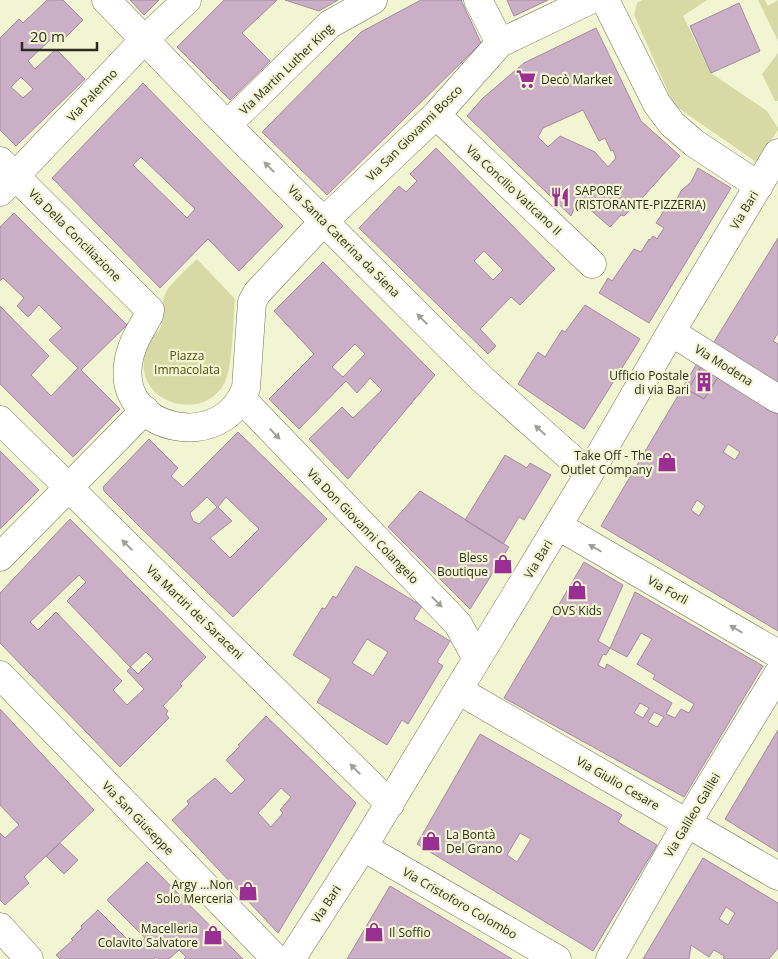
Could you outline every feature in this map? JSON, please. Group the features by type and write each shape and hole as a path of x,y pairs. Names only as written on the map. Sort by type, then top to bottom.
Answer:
{"street":[{"name":"Via Santa Caterina da Siena","path":"106,0 228,126 482,379 589,474"},
{"name":"Via Palermo","path":"5,176 187,0"},
{"name":"Via Martin Luther King","path":"228,126 330,24 373,0"},
{"path":"478,0 500,43"},
{"name":"Via San Giovanni Bosco","path":"242,399 246,388 252,302 257,293 324,221 436,115 500,43 590,0"},
{"path":"605,0 657,104 672,124 694,143 767,184"},
{"name":"Via Concilio Vaticano II","path":"436,115 592,264"},
{"name":"Via Bari","path":"291,959 390,804 478,659 589,474 671,332 767,184 778,154"},
{"name":"Via Della Conciliazione","path":"5,176 150,310 150,315 131,351 128,366 128,384 136,400 145,410"},
{"name":"Via Modena","path":"671,332 778,399"},
{"path":"0,558 145,410 158,420 173,426 191,428 210,424 225,417 242,399"},
{"name":"Via Don Giovanni Colangelo","path":"242,399 458,624 478,659"},
{"name":"Via Martiri dei Saraceni","path":"0,420 390,804"},
{"name":"Via Forlì","path":"558,526 778,654"},
{"name":"Via Galileo Galilei","path":"610,959 687,823 778,674"},
{"name":"Via San Giuseppe","path":"0,675 276,959"},
{"name":"Via Giulio Cesare","path":"458,690 778,876"},
{"name":"Via Cristoforo Colombo","path":"363,847 557,959"},
{"path":"0,927 29,959"}],"green space":[{"path":"642,0 707,0 683,16 711,73 767,111 778,128 756,162 674,105 634,15 637,3"},
{"path":"758,0 765,0 768,6 778,0 778,41"},
{"path":"778,53 778,101 775,101 762,74"},
{"name":"Piazza Immacolata","path":"197,259 235,299 231,354 225,382 216,394 203,402 189,405 175,403 162,397 151,388 145,375 144,356 150,340 160,328 163,318 163,300 168,288"}],"building":[{"path":"47,0 63,0 83,20 59,44 52,38 28,61 35,69 56,49 85,79 16,146 0,130 0,38 19,19 23,23","holes":["21,77 33,89 23,98 11,87"]},
{"path":"130,0 159,0 144,15"},
{"path":"224,0 277,0 242,33 270,61 230,100 177,47"},
{"path":"285,0 338,0 319,11"},
{"path":"421,0 461,0 481,43 327,195 262,132 361,32"},
{"path":"507,0 548,0 514,16"},
{"path":"739,3 760,51 711,73 690,26"},
{"path":"596,28 641,121 680,156 643,197 610,227 578,199 571,216 467,116 483,98 524,63","holes":["583,110 599,141 605,138 616,158 608,167 595,152 560,136 548,147 538,137 543,128"]},
{"path":"143,83 283,226 239,271 208,239 160,288 52,178","holes":["141,157 195,209 187,218 133,165"]},
{"path":"436,148 555,269 520,305 511,297 480,329 496,346 488,354 359,228 399,186 406,192 417,181 410,174","holes":["484,251 503,270 493,280 474,261"]},
{"path":"698,168 731,188 649,323 599,293 608,278 612,281 634,249 641,252 649,239 653,236 657,239 664,228 656,223 667,206 670,208 675,198 677,199 681,191 691,182"},
{"path":"14,213 127,325 81,370 120,409 73,457 0,384 0,306 49,356 31,375 51,396 78,368 49,340 62,328 39,305 28,317 17,306 24,298 3,278 0,281 0,227"},
{"path":"778,238 778,333 773,341 778,344 778,384 712,345"},
{"path":"323,262 435,375 348,479 309,439 342,407 353,418 382,390 370,378 357,393 346,381 299,429 269,399 314,354 274,311","holes":["355,344 365,354 343,377 332,367"]},
{"path":"585,305 640,339 584,429 518,384 538,352 545,357 562,330 565,332"},
{"path":"699,360 778,412 778,631 601,526","holes":["701,367 720,374 704,399 688,390","728,444 740,452 735,460 723,452","697,500 705,506 699,516 691,510"]},
{"name":"Ufficio Postale di via Bari","path":"701,367 720,374 704,399 688,390"},
{"path":"238,432 327,519 233,617 104,491 103,487 149,439 178,468 171,476 183,487","holes":["207,497 217,507 199,524 193,521 190,513","226,497 259,529 230,558 210,538 232,521 218,507"]},
{"path":"0,451 39,490 0,529"},
{"path":"505,455 527,468 530,463 551,475 524,520 519,517 503,544 465,520"},
{"path":"420,491 509,547 470,609 388,527"},
{"path":"70,519 206,657 180,684 182,686 163,706 168,711 166,714 169,718 120,767 0,643 0,593","holes":["79,575 86,582 67,601 130,667 146,652 153,659 138,674 131,667 127,671 144,689 127,705 113,690 122,681 56,612 38,630 30,622"]},
{"path":"584,562 623,585 598,641 610,648 635,592 763,666 684,797 504,698","holes":["641,633 652,639 637,664 655,675 653,679 694,704 689,713 681,709 675,718 666,714 672,703 607,664 605,669 598,665 603,654 606,655 610,648 627,657","640,703 649,708 643,718 634,713","654,712 664,717 657,727 648,722"]},
{"path":"356,566 422,606 414,619 450,641 437,662 443,666 408,724 402,720 387,745 317,702 331,679 293,655 322,608 325,609 333,596 336,598","holes":["367,639 388,652 373,676 352,663"]},
{"path":"0,709 94,810 24,877 29,883 5,905 0,900 0,833 5,838 19,825 0,805"},
{"path":"266,716 356,803 278,933 172,820 189,804 187,801 215,778 231,794 245,780 226,760 240,746 238,745","holes":["281,788 291,797 280,810 283,813 271,827 258,813"]},
{"path":"778,730 778,852 725,819"},
{"path":"480,734 622,815 618,822 657,845 593,951 417,844","holes":["520,833 531,839 517,862 507,855"]},
{"path":"60,843 78,860 64,874 46,856"},
{"path":"703,858 778,903 778,948 769,959 723,959 724,956 714,950 709,957 691,945 689,959 643,959","holes":["726,907 735,913 728,925 719,919"]},
{"path":"147,862 243,959 184,959 186,957 179,950 169,959 157,959 155,957 154,959 60,959 56,955 73,940 71,939 82,928 81,926 98,910 136,948 145,938 107,900"},
{"path":"390,886 512,959 347,959"}],"place":[{"name":"Decò Market","path":"526,79"},
{"name":"SAPORE’ (RISTORANTE-PIZZERIA)","path":"560,197"},
{"name":"Ufficio Postale di via Bari","path":"704,382"},
{"name":"Take Off - The Outlet Company","path":"667,462"},
{"name":"Bless Boutique","path":"503,564"},
{"name":"OVS Kids","path":"577,590"},
{"name":"La Bontà Del Grano","path":"431,841"},
{"name":"Argy ...Non Solo Merceria","path":"248,891"},
{"name":"Il Soffio","path":"374,932"},
{"name":"Macelleria Colavito Salvatore","path":"213,935"}]}
